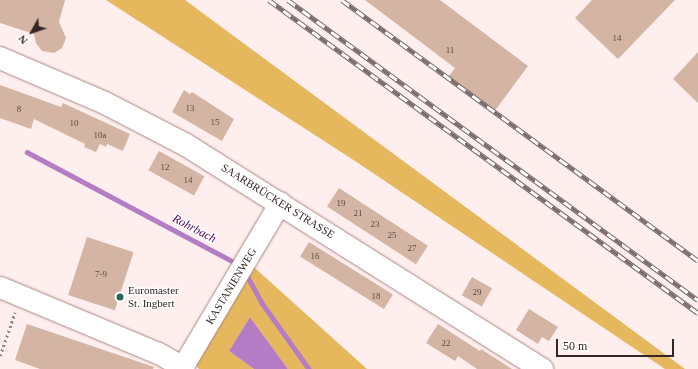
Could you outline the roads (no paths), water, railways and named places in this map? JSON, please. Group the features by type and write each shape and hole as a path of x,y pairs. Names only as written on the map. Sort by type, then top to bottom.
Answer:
{"main road":[{"name":"SAARBRÜCKER STRASSE","path":"0,58 135,117 197,151 280,202 542,369"}],"street":[{"name":"KASTANIENWEG","path":"182,368 280,202"},
{"path":"0,287 158,353 182,368"}],"waterway":[{"name":"Rohrbach","path":"27,152 238,264"},
{"name":"Rohrbach","path":"245,272 262,303 309,369"}],"railway":[{"path":"269,0 698,313"},
{"path":"288,0 698,300"},
{"path":"342,0 698,261"}],"place":[{"name":"Euromaster St. Ingbert","path":"120,297"}]}
